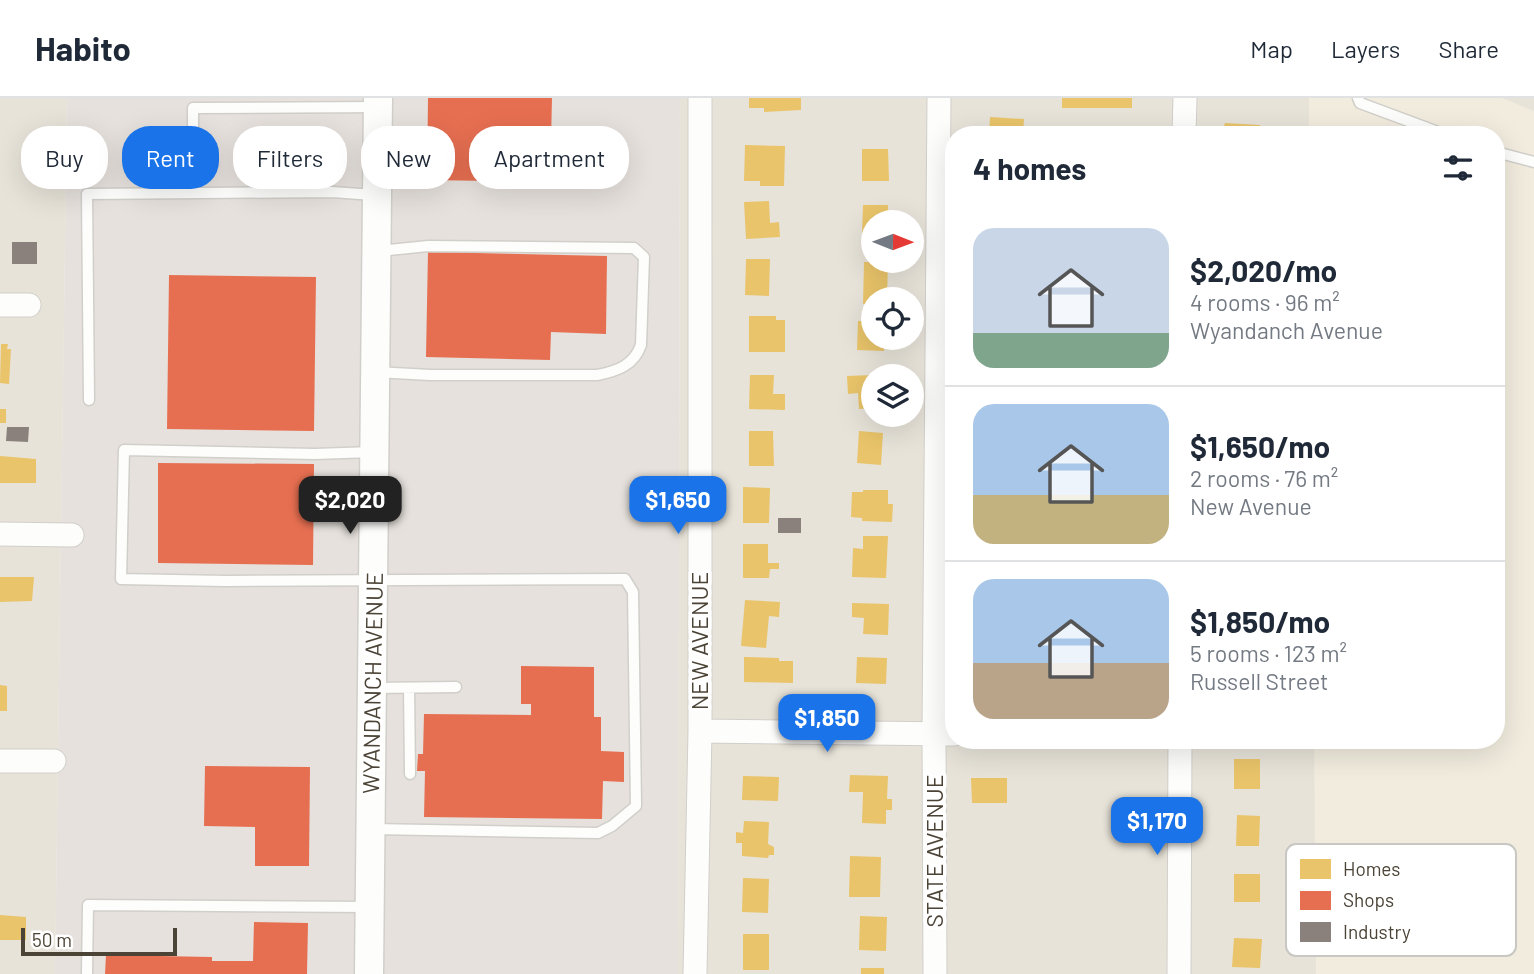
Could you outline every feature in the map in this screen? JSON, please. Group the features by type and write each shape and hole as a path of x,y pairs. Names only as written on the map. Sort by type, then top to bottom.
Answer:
{"street":[{"name":"NEW AVENUE","path":"695,974 700,731 700,98"},
{"name":"STATE AVENUE","path":"935,974 944,734 939,98"},
{"path":"1184,126 1185,98"},
{"name":"WYANDANCH AVENUE","path":"369,974 378,102"},
{"path":"0,306 29,305"},
{"path":"0,534 72,535"},
{"path":"700,731 944,734"},
{"path":"1179,974 1180,749"},
{"path":"0,761 54,761"}],"lane":[{"path":"1358,98 1360,103 1422,126"},
{"path":"193,193 193,108 378,102"},
{"path":"1505,154 1534,162"},
{"path":"89,400 87,194 332,192 377,195"},
{"path":"376,251 428,246 634,248 643,257 641,345 637,357 613,372 597,375 376,372"},
{"path":"370,829 598,833 612,826 636,806 633,592 625,579 121,579 124,450 315,454 375,452"},
{"path":"373,688 456,687"},
{"path":"410,688 410,774"},
{"path":"88,974 88,905 369,906"}],"shaded area":[{"path":"0,98 67,98 67,126 21,126 21,189 66,189 55,974 0,974"},
{"path":"67,98 680,98 678,974 55,974 66,189 108,189 108,126 67,126"},
{"path":"680,98 1534,98 1534,974 678,974"},
{"path":"1309,98 1502,98 1534,111 1534,974 1316,974 1316,956 1516,956 1516,844 1315,844 1314,749 1505,749 1505,126 1309,126"}],"building: Homes":[{"path":"749,98 801,98 801,110 764,112 764,108 749,108"},
{"path":"1062,98 1132,98 1132,108 1062,108"},
{"path":"990,117 1024,119 1024,126 990,126"},
{"path":"1225,123 1260,125 1260,126 1224,126"},
{"path":"745,145 785,146 784,186 760,186 760,181 744,181"},
{"path":"862,149 888,149 889,181 862,181"},
{"path":"769,201 770,223 779,222 780,237 746,239 744,202"},
{"path":"863,205 888,205 888,210 863,210"},
{"path":"746,259 770,259 769,296 745,295"},
{"path":"864,273 888,273 887,287 863,287"},
{"path":"749,316 776,316 776,320 785,320 785,352 749,352"},
{"path":"858,321 861,321 861,350 884,351 857,350"},
{"path":"1,344 8,344 7,349 11,349 9,384 0,383"},
{"path":"750,375 774,375 773,394 785,394 785,410 749,409"},
{"path":"861,375 861,409 858,393 848,394 847,376"},
{"path":"0,409 6,409 6,423 0,423"},
{"path":"749,431 773,431 774,466 749,466"},
{"path":"859,431 883,433 881,465 857,463"},
{"path":"0,456 36,459 36,483 0,483"},
{"path":"743,487 770,488 769,523 743,523"},
{"path":"888,490 888,504 893,504 892,522 862,521 862,518 851,517 852,492"},
{"path":"863,536 888,536 886,578 852,577 853,548 863,549"},
{"path":"743,544 768,544 768,563 779,563 779,569 770,569 769,578 743,578"},
{"path":"0,577 34,577 32,601 0,602"},
{"path":"745,600 780,602 779,617 769,616 766,648 741,646"},
{"path":"852,603 889,604 888,635 863,634 864,618 852,617"},
{"path":"744,657 793,661 793,683 744,682"},
{"path":"857,657 887,658 886,684 856,683"},
{"path":"0,685 7,686 7,711 0,711"},
{"path":"1234,759 1260,759 1260,789 1234,789"},
{"path":"850,775 888,776 887,799 892,799 892,810 886,810 886,824 862,823 863,792 849,792"},
{"path":"743,776 779,777 778,801 742,800"},
{"path":"971,778 1007,778 1007,803 972,803"},
{"path":"1237,815 1260,816 1259,846 1236,846"},
{"path":"744,821 769,822 768,844 774,847 774,855 769,855 768,858 742,856 742,843 736,843 736,832 743,833"},
{"path":"850,856 881,857 880,897 849,897"},
{"path":"1234,874 1260,874 1260,902 1234,902"},
{"path":"743,878 769,879 768,913 742,912"},
{"path":"0,915 26,917 26,940 0,940"},
{"path":"860,916 887,917 886,951 859,950"},
{"path":"743,934 769,934 769,970 743,970"},
{"path":"1234,938 1262,939 1260,968 1232,967"},
{"path":"861,968 884,968 884,974 861,974"}],"building: Shops":[{"path":"428,98 552,98 551,126 469,126 469,181 455,180 455,126 428,126"},
{"path":"428,252 607,256 606,334 551,332 550,360 426,357"},
{"path":"169,275 316,277 314,431 167,429"},
{"path":"158,463 314,464 313,565 158,563"},
{"path":"521,666 594,667 594,717 601,717 601,751 624,752 624,782 603,781 602,819 424,817 425,771 417,771 418,754 423,754 424,714 531,715 531,704 521,704"},
{"path":"205,766 310,767 309,866 255,866 255,827 204,826"},
{"path":"254,922 308,923 307,974 105,974 106,955 212,957 212,961 253,961"}],"building: Industry":[{"path":"12,242 37,242 37,264 12,264"},
{"path":"7,427 29,427 28,442 6,441"},
{"path":"778,518 801,518 801,533 778,533"}]}
